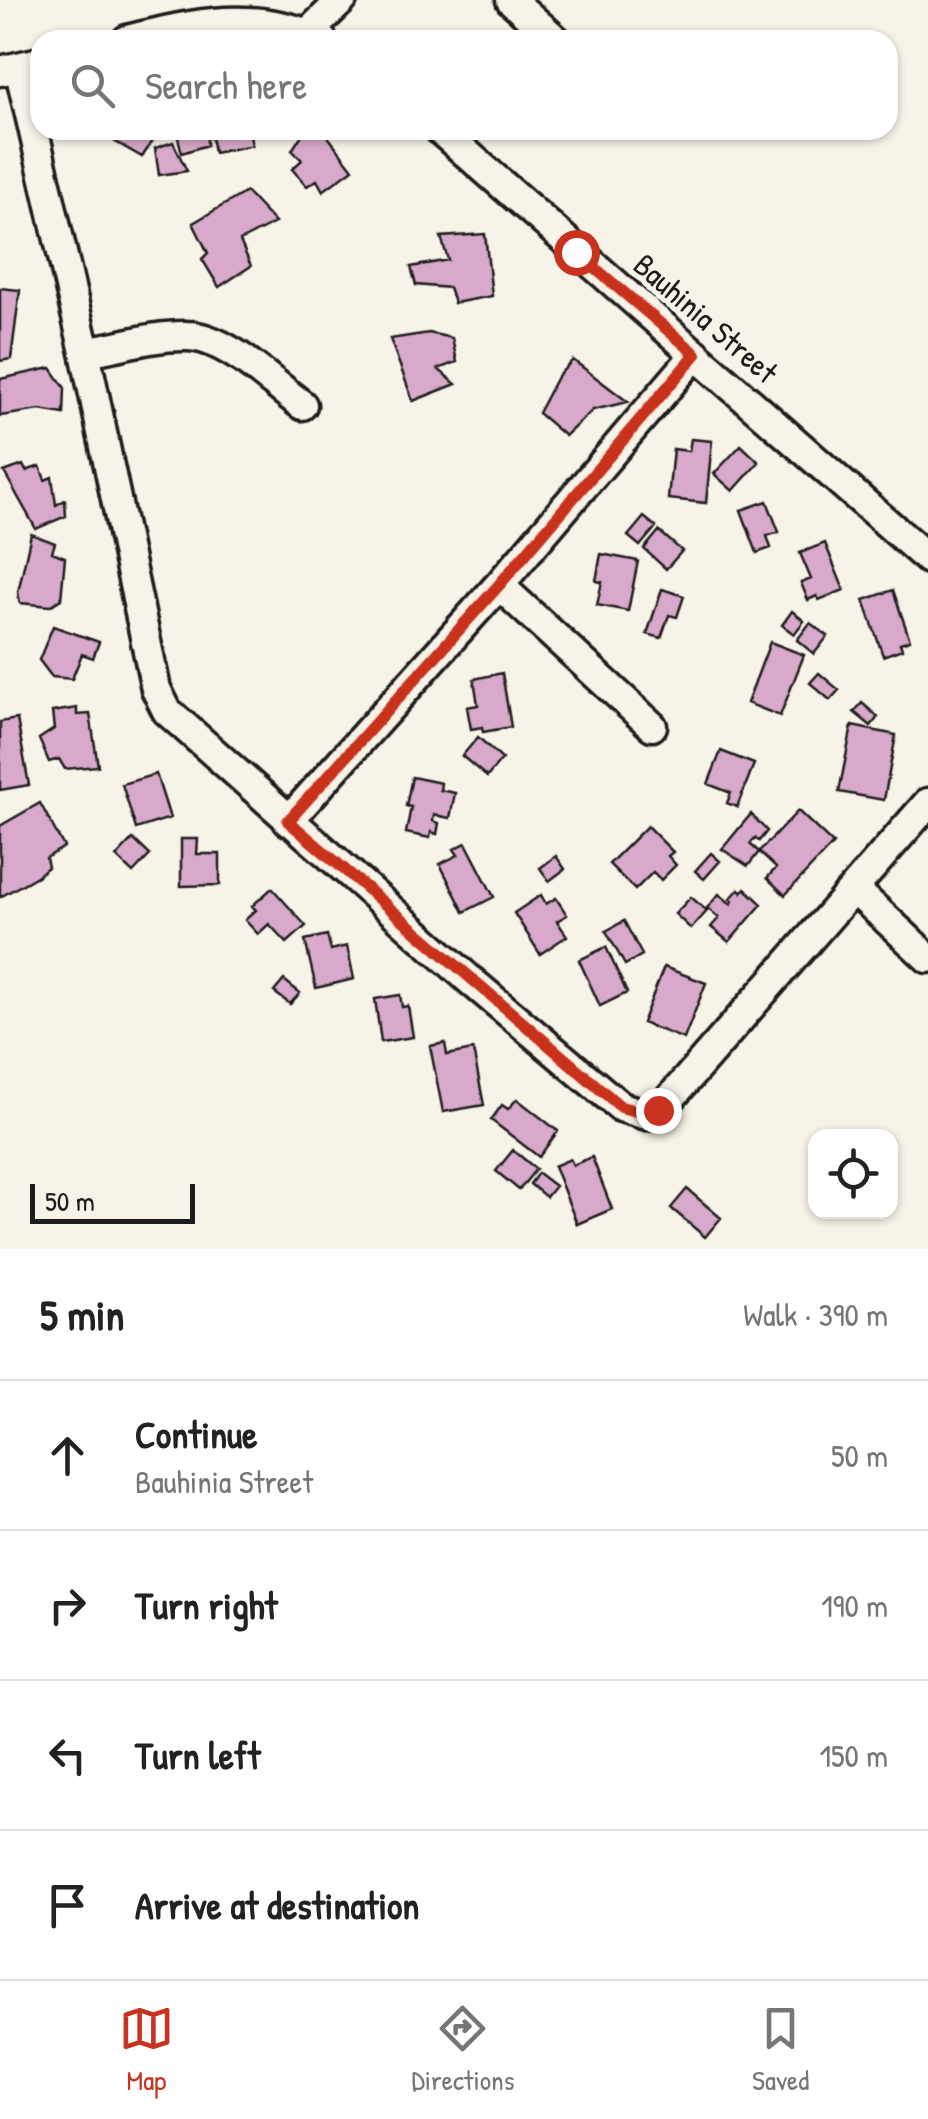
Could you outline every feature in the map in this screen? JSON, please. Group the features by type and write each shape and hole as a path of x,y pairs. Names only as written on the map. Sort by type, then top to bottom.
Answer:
{"street":[{"path":"320,30 342,0"},
{"path":"510,0 544,30"},
{"path":"167,30 202,21 266,23 290,30"},
{"path":"20,67 30,111"},
{"path":"37,140 156,689 167,711 288,821 621,1107 647,1114 668,1101 928,803"},
{"name":"Bauhinia Street","path":"451,140 928,559"},
{"path":"85,352 186,336 204,338 227,349 302,405"},
{"path":"288,821 499,585 696,354"},
{"path":"499,585 652,726"},
{"path":"854,889 928,958"}],"building":[{"path":"115,140 153,140 142,157"},
{"path":"179,140 207,140 207,145 182,153"},
{"path":"212,140 251,140 252,145 214,153"},
{"path":"298,140 331,140 353,169 323,191 317,180 307,186 292,169 302,160 292,150"},
{"path":"173,142 187,171 159,175 155,148"},
{"path":"246,192 275,223 240,241 251,266 219,287 202,259 208,253 193,223"},
{"path":"485,234 492,296 454,303 449,288 416,285 411,267 448,260 441,237"},
{"path":"0,288 20,290 11,359 0,361"},
{"path":"429,333 452,338 457,362 438,369 456,384 413,401 390,339"},
{"path":"573,360 628,402 593,410 565,436 538,413 557,377"},
{"path":"51,368 65,388 64,414 40,410 0,416 0,379"},
{"path":"691,439 712,441 706,503 668,499 673,449 689,451"},
{"path":"741,445 759,462 733,491 714,474"},
{"path":"23,465 26,471 40,466 45,480 52,477 56,505 65,500 66,516 36,529 4,472"},
{"path":"767,501 779,532 767,536 771,548 757,553 741,510"},
{"path":"644,517 656,527 640,546 628,536"},
{"path":"659,531 682,551 666,569 644,549"},
{"path":"31,534 55,543 52,552 65,557 61,599 50,606 20,603 18,592"},
{"path":"825,543 844,590 808,600 801,583 811,579 800,553"},
{"path":"601,554 638,561 628,611 597,605 602,582 596,581"},
{"path":"662,589 684,596 677,617 669,615 661,638 647,634"},
{"path":"893,590 910,640 900,643 902,649 883,656 864,600"},
{"path":"792,611 804,621 794,634 782,625"},
{"path":"810,623 828,636 814,654 797,640"},
{"path":"53,626 99,642 93,658 82,654 72,679 52,677 39,660"},
{"path":"770,642 804,655 780,716 747,703"},
{"path":"502,673 511,727 483,732 482,727 471,729 467,707 478,705 474,679"},
{"path":"819,673 839,690 830,700 810,683"},
{"path":"862,703 878,717 871,726 854,712"},
{"path":"77,708 77,715 90,714 98,766 65,769 59,759 49,762 39,739 54,729 52,712"},
{"path":"17,719 29,785 0,790 0,722"},
{"path":"852,726 896,735 884,800 839,792"},
{"path":"478,737 502,759 487,777 462,756"},
{"path":"721,751 754,764 737,807 727,803 731,793 708,784"},
{"path":"156,774 170,818 136,829 122,784"},
{"path":"412,777 441,783 440,790 455,793 450,818 434,815 433,821 439,823 437,834 431,832 430,838 406,833"},
{"path":"40,803 64,847 46,858 48,867 37,876 0,897 0,826"},
{"path":"798,811 833,844 785,895 767,878 776,868 759,852"},
{"path":"751,814 767,831 759,841 755,838 750,844 759,852 748,866 722,849"},
{"path":"647,826 673,852 668,856 676,865 661,880 653,872 635,890 609,864"},
{"path":"133,839 150,855 133,873 116,857"},
{"path":"181,839 198,839 197,854 220,854 220,885 181,886"},
{"path":"466,843 494,897 464,912 440,864 458,855 454,849"},
{"path":"711,853 720,861 704,879 695,871"},
{"path":"556,856 565,869 549,881 540,868"},
{"path":"272,888 306,926 287,943 269,924 258,934 245,920 256,910 252,906"},
{"path":"745,888 762,904 729,942 711,927 719,918 707,908 719,894 731,904 730,899"},
{"path":"541,895 546,904 556,898 567,915 557,921 567,936 540,954 514,913"},
{"path":"691,897 707,911 691,929 675,914"},
{"path":"624,921 642,955 625,965 606,931"},
{"path":"327,935 331,950 347,946 354,979 316,988 305,940"},
{"path":"606,947 627,993 600,1006 579,960"},
{"path":"664,967 706,983 684,1039 642,1023"},
{"path":"284,980 300,993 290,1004 274,992"},
{"path":"400,995 402,1007 408,1006 413,1037 381,1042 375,999"},
{"path":"445,1043 447,1055 473,1050 484,1105 443,1112 430,1046"},
{"path":"517,1099 558,1131 539,1157 491,1120 502,1105 508,1109"},
{"path":"513,1150 536,1169 519,1190 496,1171"},
{"path":"592,1157 612,1209 577,1224 554,1166 570,1159 573,1165"},
{"path":"538,1173 555,1186 546,1197 530,1184"},
{"path":"687,1189 721,1218 705,1237 671,1208"}],"route":[{"path":"576,252 696,354 499,585 288,821 621,1107 636,1114 658,1110"}]}
